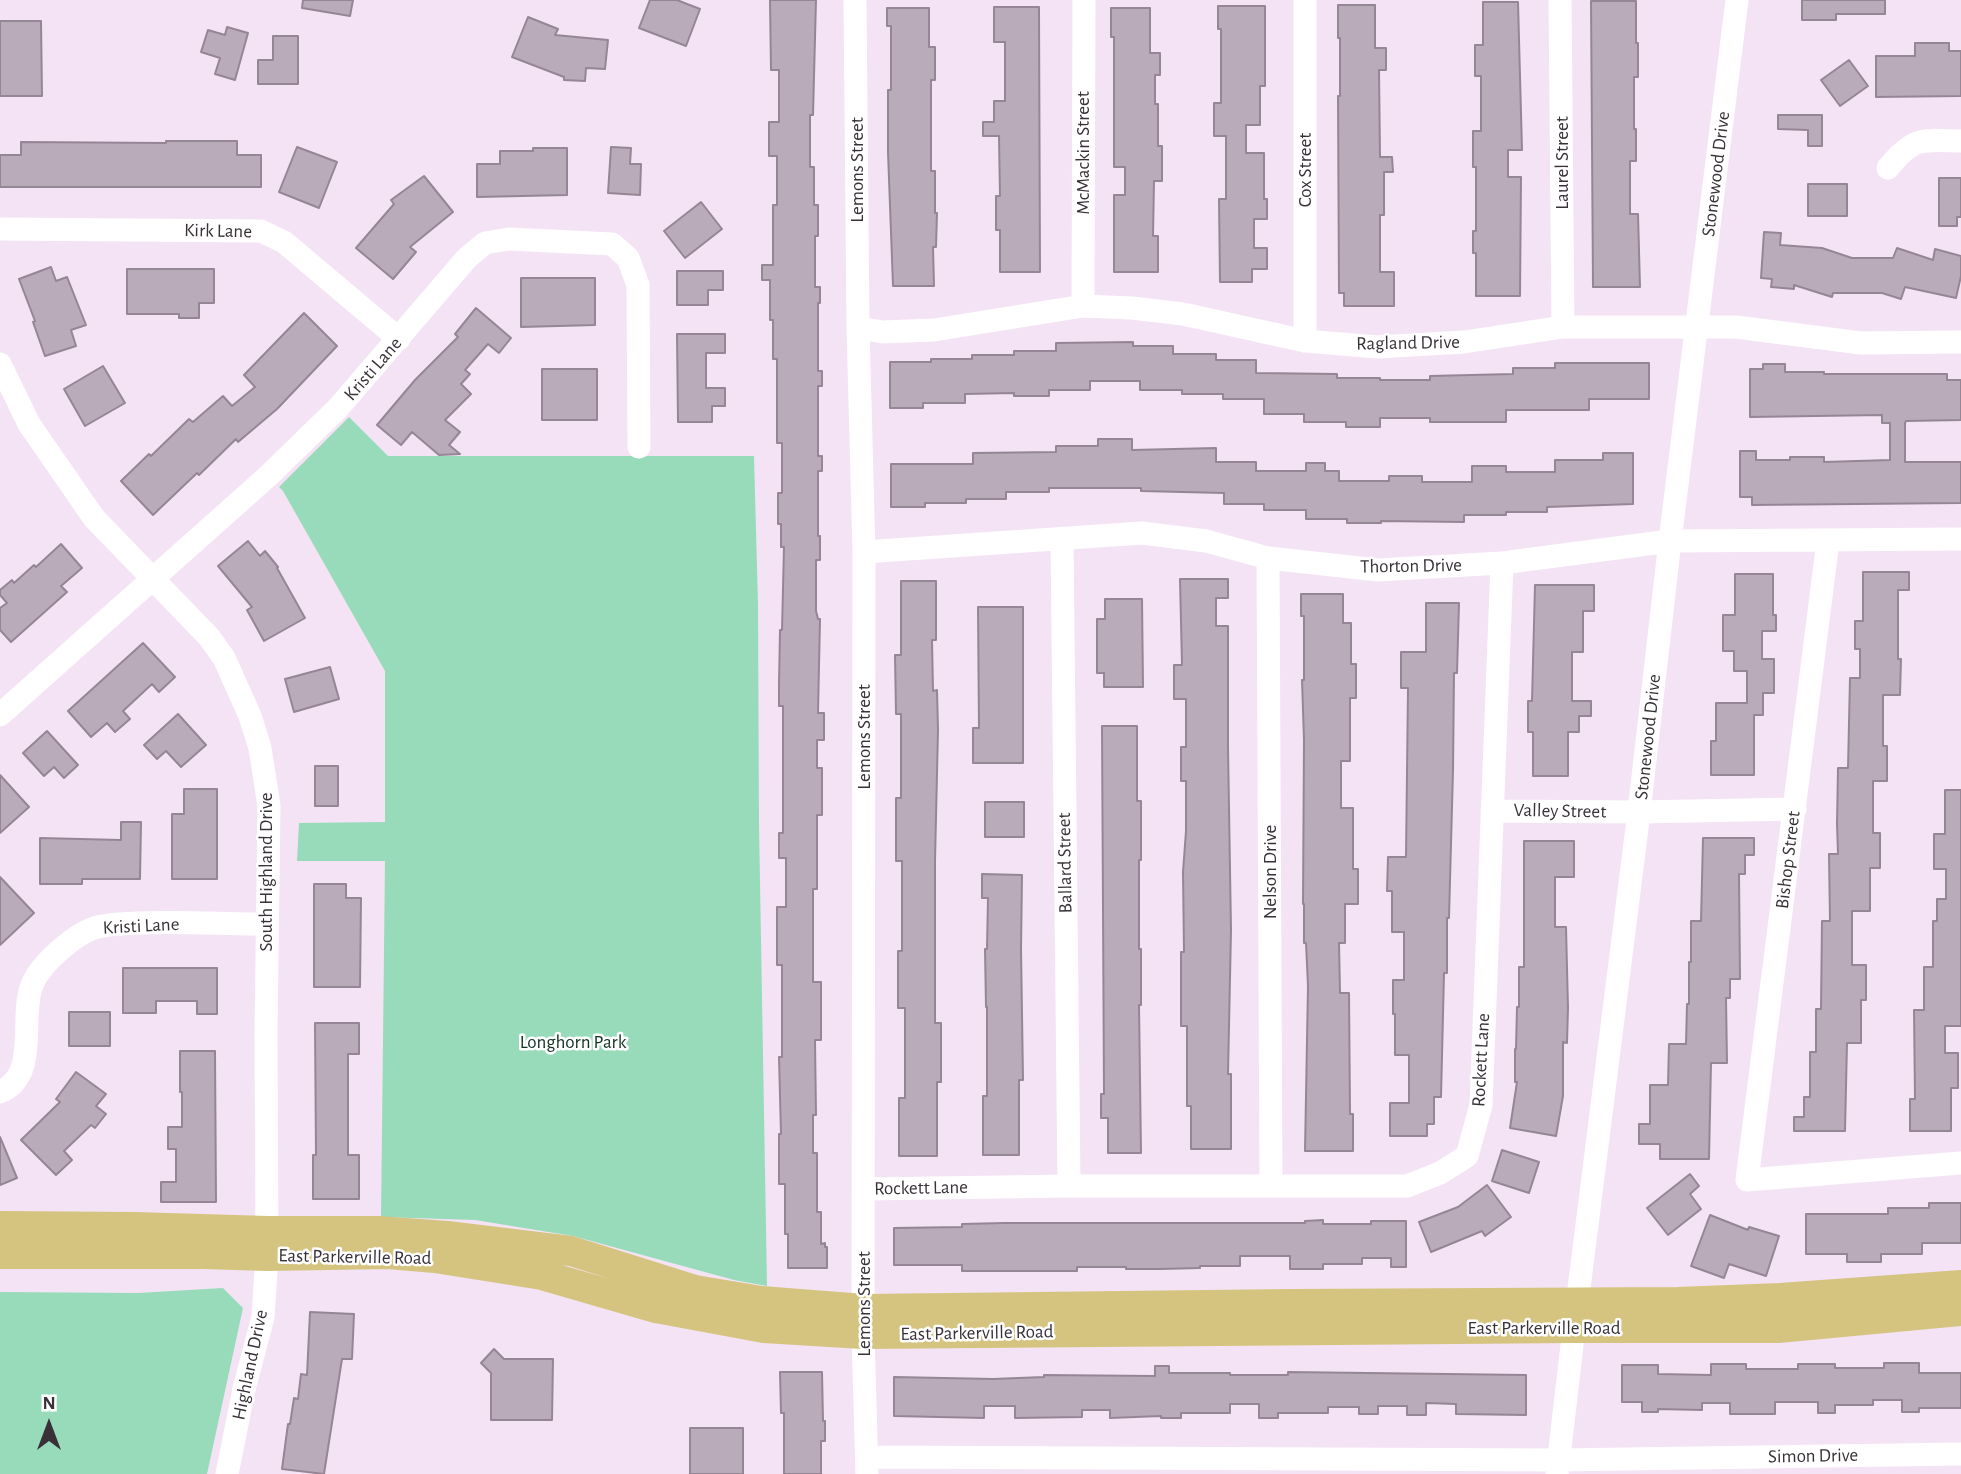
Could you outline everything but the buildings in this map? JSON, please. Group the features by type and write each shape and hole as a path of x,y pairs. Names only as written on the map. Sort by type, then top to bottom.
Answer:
{"main road":[{"name":"East Parkerville Road","path":"0,1226 135,1227 268,1244 435,1258 542,1275 656,1308 764,1328 863,1322 1576,1315 1778,1328 1961,1311"},
{"name":"East Parkerville Road","path":"0,1254 268,1244"},
{"name":"East Parkerville Road","path":"1576,1315 1678,1303 1961,1285"}],"street":[{"name":"Lemons Street","path":"855,0 858,328 864,552 863,1322 867,1466"},
{"name":"McMackin Street","path":"1083,306 1084,0"},
{"name":"Cox Street","path":"1304,0 1304,341"},
{"name":"Laurel Street","path":"1560,0 1563,327"},
{"name":"Stonewood Drive","path":"1558,1467 1737,0"},
{"path":"1888,168 1902,151 1922,140 1961,141"},
{"name":"Kirk Lane","path":"0,229 261,231 284,242 399,339"},
{"name":"Kristi Lane","path":"0,715 267,477 338,408 467,258 485,243 509,239 612,244 628,258 638,285 639,447"},
{"name":"Ragland Drive","path":"858,328 883,332 934,330 1083,306 1132,307 1183,314 1304,341 1377,347 1464,342 1563,327 1737,327 1861,343 1961,342"},
{"name":"South Highland Drive","path":"0,364 29,424 94,517 209,637 224,658 250,716 260,748 269,806 266,925 268,1244"},
{"name":"Thorton Drive","path":"864,552 1142,533 1206,541 1268,558 1378,570 1503,563 1670,541 1961,539"},
{"name":"Ballard Street","path":"1062,539 1069,1186"},
{"name":"Bishop Street","path":"1828,541 1747,1180 1961,1163"},
{"name":"Nelson Drive","path":"1268,558 1271,1186"},
{"name":"Rockett Lane","path":"864,1189 1407,1186 1440,1173 1467,1156 1481,1105 1503,563"},
{"name":"Valley Street","path":"1492,811 1795,809"},
{"name":"Kristi Lane","path":"0,1092 8,1089 18,1079 24,1065 32,984 50,960 73,938 95,928 152,922 266,925"},
{"name":"Highland Drive","path":"227,1474 244,1389 263,1317 268,1244"},
{"name":"Simon Drive","path":"867,1466 1558,1467 1961,1454"}],"green space":[{"name":"Longhorn Park","path":"349,417 388,456 754,456 767,1286 734,1280 573,1236 475,1220 381,1217 385,861 297,861 299,823 385,822 385,671 279,487"},
{"path":"223,1288 243,1308 207,1474 0,1474 0,1292 138,1293"}]}
